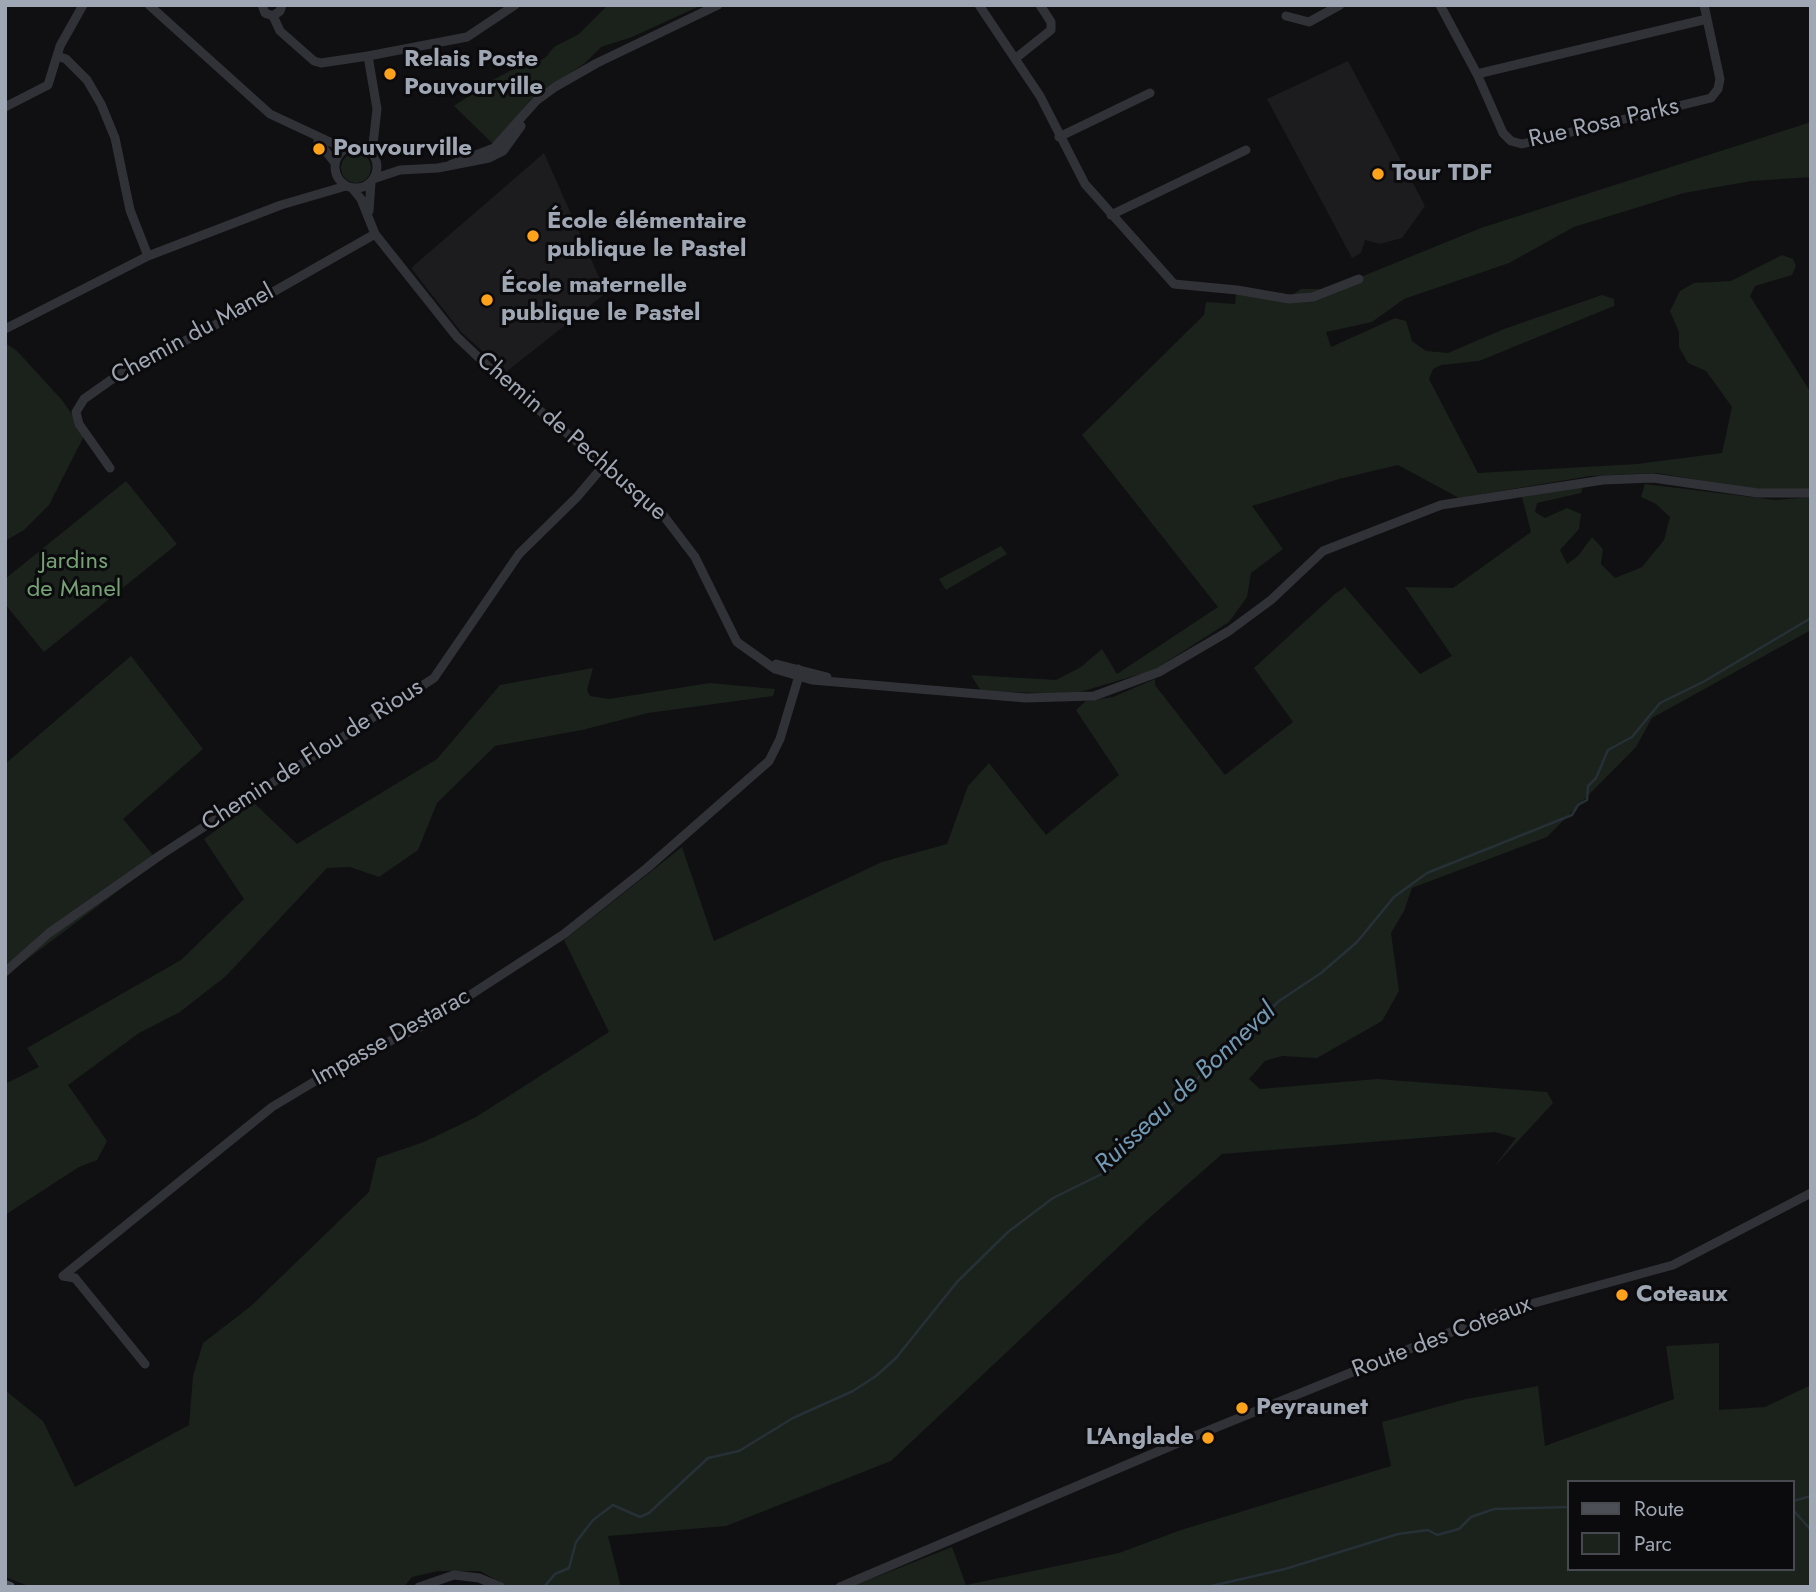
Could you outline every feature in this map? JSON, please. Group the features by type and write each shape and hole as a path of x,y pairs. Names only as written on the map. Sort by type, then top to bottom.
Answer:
{"street":[{"path":"5,107 48,85 57,56 83,5"},
{"path":"149,5 270,114 312,135 373,155 400,170"},
{"path":"273,16 280,11 282,5"},
{"path":"259,6 264,13 273,16 280,31 314,61 321,63 467,37 515,5"},
{"path":"5,329 148,256 319,193 372,181 400,170 489,158 503,151 533,108 555,88 718,5"},
{"path":"979,5 1040,96 1085,184 1167,278 1183,287 1237,290 1301,299 1359,279"},
{"path":"1016,58 1051,30 1051,22 1040,5"},
{"path":"1286,16 1309,22 1340,5"},
{"name":"Rue Rosa Parks","path":"1440,5 1477,74 1501,130 1514,142 1522,144 1618,123 1704,101 1714,95 1720,79 1704,5"},
{"path":"1477,74 1707,19"},
{"path":"57,56 66,59 87,80 101,104 115,138 130,210 148,256"},
{"path":"368,56 376,97 373,155 377,171 372,181"},
{"path":"1059,137 1150,93"},
{"path":"319,193 335,165 375,122"},
{"path":"312,135 328,151 339,181 349,187"},
{"path":"1111,215 1246,150"},
{"name":"Chemin de Pechbusque","path":"369,217 372,181"},
{"name":"Chemin de Pechbusque","path":"349,187 369,217 375,234 464,344 660,511 703,571 737,642 764,662 788,674"},
{"name":"Chemin du Manel","path":"110,468 76,416 80,403 93,391 375,234"},
{"name":"Chemin de Flou de Rious","path":"5,972 49,933 162,854 434,678 519,555 577,497 605,464"},
{"name":"Chemin de Pechbusque","path":"764,662 798,673 840,681 1026,698 1094,696 1159,672 1229,631 1263,606 1323,551 1441,505 1603,480 1665,479 1758,493 1811,493"},
{"path":"788,674 798,673"},
{"name":"Impasse Destarac","path":"145,1364 75,1278 63,1276 272,1107 352,1059 424,1025 564,934 608,900 769,761 780,739 798,673"},
{"name":"Impasse Destarac","path":"788,674 788,705"},
{"name":"Route des Coteaux","path":"840,1587 1185,1440 1485,1318 1525,1304 1673,1265 1811,1193"},
{"path":"419,1587 454,1575 479,1578 501,1587"}],"shaded area":[{"path":"1348,61 1425,206 1402,238 1380,244 1365,240 1361,253 1352,258 1267,99"},
{"path":"544,153 606,293 506,372 461,332 411,268"}],"green space":[{"path":"608,5 702,5 632,37 601,47 585,63 530,100 497,144 491,142 454,106 491,81 523,64 536,63 546,57 554,47 579,34"},
{"path":"1811,122 1811,177 1751,181 1684,193 1574,227 1509,263 1404,299 1372,322 1326,332 1331,347 1395,318 1406,321 1412,341 1426,351 1448,353 1504,329 1602,295 1614,299 1614,306 1479,361 1441,365 1433,369 1429,379 1478,473 1637,464 1722,453 1732,407 1706,371 1688,363 1679,347 1679,332 1670,311 1680,291 1694,283 1731,281 1782,255 1793,259 1796,266 1792,275 1755,286 1750,296 1811,393 1811,489 1755,489 1656,473 1590,476 1459,498 1398,465 1339,479 1252,506 1283,549 1251,573 1247,597 1229,622 1154,670 1073,694 981,691 971,675 1056,680 1081,667 1102,649 1117,674 1218,607 1082,435 1204,315 1206,302 1235,304 1237,289 1289,297 1301,289 1331,289 1481,228"},
{"path":"356,153 367,157 371,168 367,179 356,183 345,179 341,168 345,157"},
{"path":"5,343 17,351 62,400 85,434 49,505 24,530 5,541"},
{"name":"Jardins de Manel","path":"126,481 177,544 44,652 5,604 5,579"},
{"path":"1645,484 1775,500 1811,497 1811,630 1652,718 1636,747 1547,837 1412,888 1404,911 1391,933 1399,991 1382,1021 1317,1058 1282,1056 1265,1061 1249,1079 1260,1089 1377,1079 1547,1092 1553,1103 1494,1167 1516,1138 1495,1132 1222,1154 1147,1220 891,1461 726,1526 608,1536 621,1587 509,1587 480,1571 438,1571 412,1577 404,1587 31,1587 5,1577 5,1390 43,1421 75,1487 189,1425 193,1376 203,1343 251,1306 369,1192 377,1158 424,1142 476,1117 609,1032 564,940 682,847 714,941 882,862 947,844 968,786 989,763 1046,835 1119,775 1076,710 1086,701 1113,697 1155,679 1155,685 1225,775 1293,722 1254,668 1345,587 1420,674 1452,656 1405,587 1453,588 1531,532 1522,497 1583,487 1581,493 1537,503 1535,512 1545,518 1567,508 1581,514 1579,529 1560,550 1567,564 1578,556 1592,537 1603,549 1601,564 1615,578 1642,567 1664,540 1670,517 1656,504 1641,497"},
{"path":"1001,546 1007,554 946,590 939,579"},
{"path":"131,656 203,749 123,819 158,861 5,976 5,764"},
{"path":"593,668 587,690 590,696 609,699 710,683 775,689 773,696 648,713 582,730 495,746 437,803 418,850 379,877 350,867 327,868 226,976 180,1012 139,1033 68,1085 107,1141 97,1160 79,1167 5,1215 5,1084 39,1067 27,1048 181,960 244,899 204,839 254,803 297,844 437,759 500,685"},
{"path":"1719,1343 1719,1410 1765,1407 1811,1385 1811,1587 851,1587 952,1547 966,1585 1119,1553 1181,1530 1391,1466 1382,1422 1466,1399 1538,1386 1545,1446 1674,1399 1666,1346"}],"waterway":[{"name":"Ruisseau de Bonneval","path":"544,1587 555,1574 569,1568 576,1542 593,1520 613,1505 640,1517 649,1513 708,1458 739,1451 793,1418 853,1391 876,1376 896,1358 957,1282 1008,1232 1053,1198 1108,1171 1201,1075 1279,1001 1321,973 1357,942 1394,897 1427,873 1572,815 1578,805 1587,800 1588,786 1596,778 1608,750 1632,737 1660,703 1703,682 1811,618"},
{"path":"1795,1500 1811,1496"},
{"path":"1207,1587 1285,1569 1398,1534 1428,1530 1437,1535 1459,1529 1471,1517 1494,1509 1568,1507"},
{"path":"1795,1512 1811,1530"}],"place":[{"name":"Relais Poste Pouvourville","path":"390,74"},
{"name":"Pouvourville","path":"319,149"},
{"name":"Tour TDF","path":"1378,174"},
{"name":"École élémentaire publique le Pastel","path":"533,236"},
{"name":"École maternelle publique le Pastel","path":"487,300"},
{"name":"Coteaux","path":"1622,1295"},
{"name":"Peyraunet","path":"1242,1408"},
{"name":"L'Anglade","path":"1208,1438"}]}
